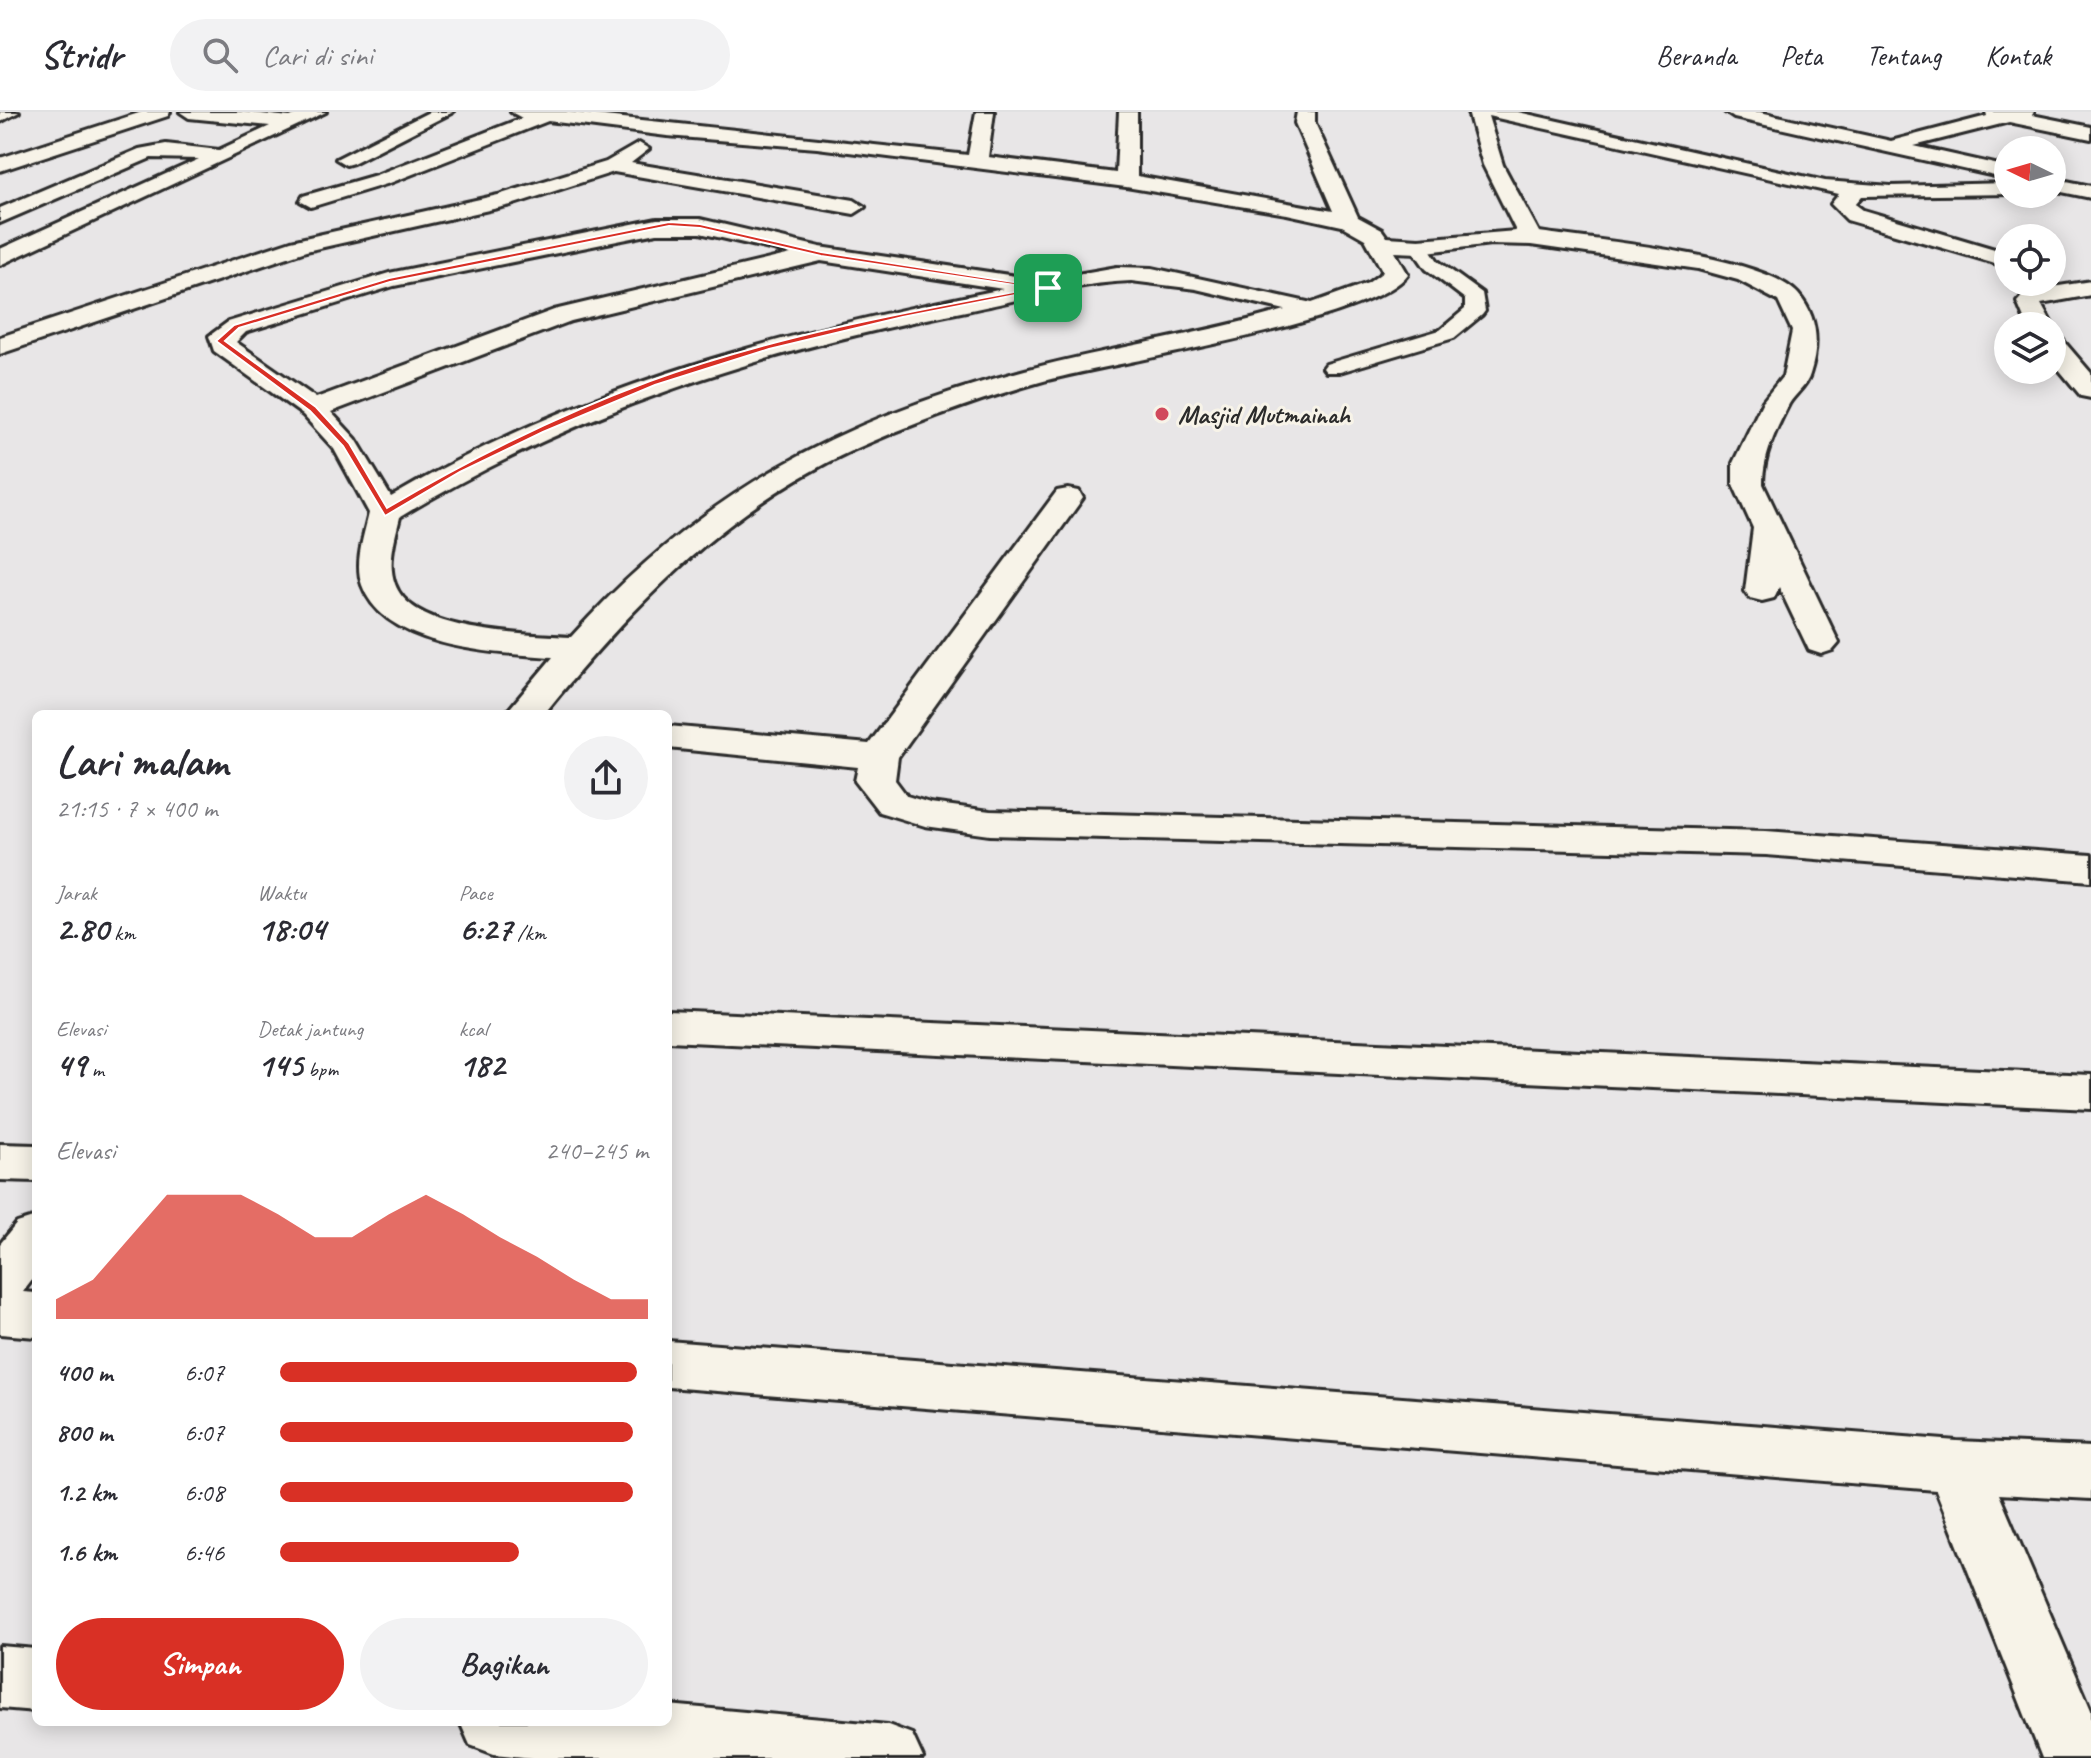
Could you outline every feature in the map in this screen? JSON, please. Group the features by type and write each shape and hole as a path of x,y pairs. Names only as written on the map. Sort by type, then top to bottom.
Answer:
{"street":[{"path":"0,116 10,112"},
{"path":"0,165 161,112"},
{"path":"189,112 293,123"},
{"path":"0,258 317,112"},
{"path":"346,159 444,112"},
{"path":"520,112 675,121 820,135 977,164 1126,181 1287,207 1349,221 1374,235 1396,274 1393,280 1319,311 1033,376 893,423 815,457 728,511 652,573 578,648 527,710"},
{"path":"977,164 985,112"},
{"path":"1126,181 1128,112"},
{"path":"1306,112 1305,123 1349,221"},
{"path":"1477,112 1493,165 1531,238"},
{"path":"1493,112 1774,178 1855,191 1994,189"},
{"path":"1734,112 1994,170"},
{"path":"1989,112 2018,114 2091,133"},
{"path":"311,201 397,174 546,114"},
{"path":"1894,145 2018,114"},
{"path":"0,346 299,246 503,200 613,166 675,121"},
{"path":"0,216 146,153 166,150 222,155"},
{"path":"613,166 854,207"},
{"path":"2066,188 2091,192"},
{"path":"1855,191 1842,204 1855,215 1994,256"},
{"path":"578,648 487,640 433,628 401,616 379,589 376,562 385,513 346,445 313,409 223,345 222,336 237,327 389,280 657,226 700,226 821,254 1048,288"},
{"path":"1380,244 1419,246 1491,237 1531,238 1700,262 1746,275 1788,297 1805,331 1796,377 1777,401 1748,463 1748,484 1821,643"},
{"path":"313,409 563,315 821,254"},
{"path":"385,513 457,471 540,430 653,383 797,340 903,314 1127,274 1159,277 1319,311"},
{"path":"2066,277 2091,286"},
{"path":"2031,312 2029,302 2036,296 2091,286"},
{"path":"2066,348 2091,350"},
{"path":"2066,361 2091,390"},
{"path":"1068,498 879,757 875,781 893,804 925,814 990,823 1766,843 2091,868"},
{"path":"1762,591 1769,528"},
{"path":"672,737 879,757"},
{"path":"672,1026 2091,1092"},
{"path":"0,1162 32,1163"},
{"path":"0,1282 32,1242"},
{"path":"0,1312 32,1315"},
{"path":"672,1364 1957,1466 2091,1473"},
{"path":"1957,1466 2077,1758"},
{"path":"0,1677 32,1680"},
{"path":"538,1726 888,1758"}],"lane":[{"path":"1333,368 1447,334 1475,311 1475,297 1432,265 1419,246"}],"place":[{"name":"Masjid Mutmainah","path":"1162,414"}],"route":[{"path":"669,224 700,226 821,254 1048,288 903,314 766,347 653,383 540,430 424,488 385,513 346,445 313,409 220,341 222,336 237,327 389,280 669,224"}]}
